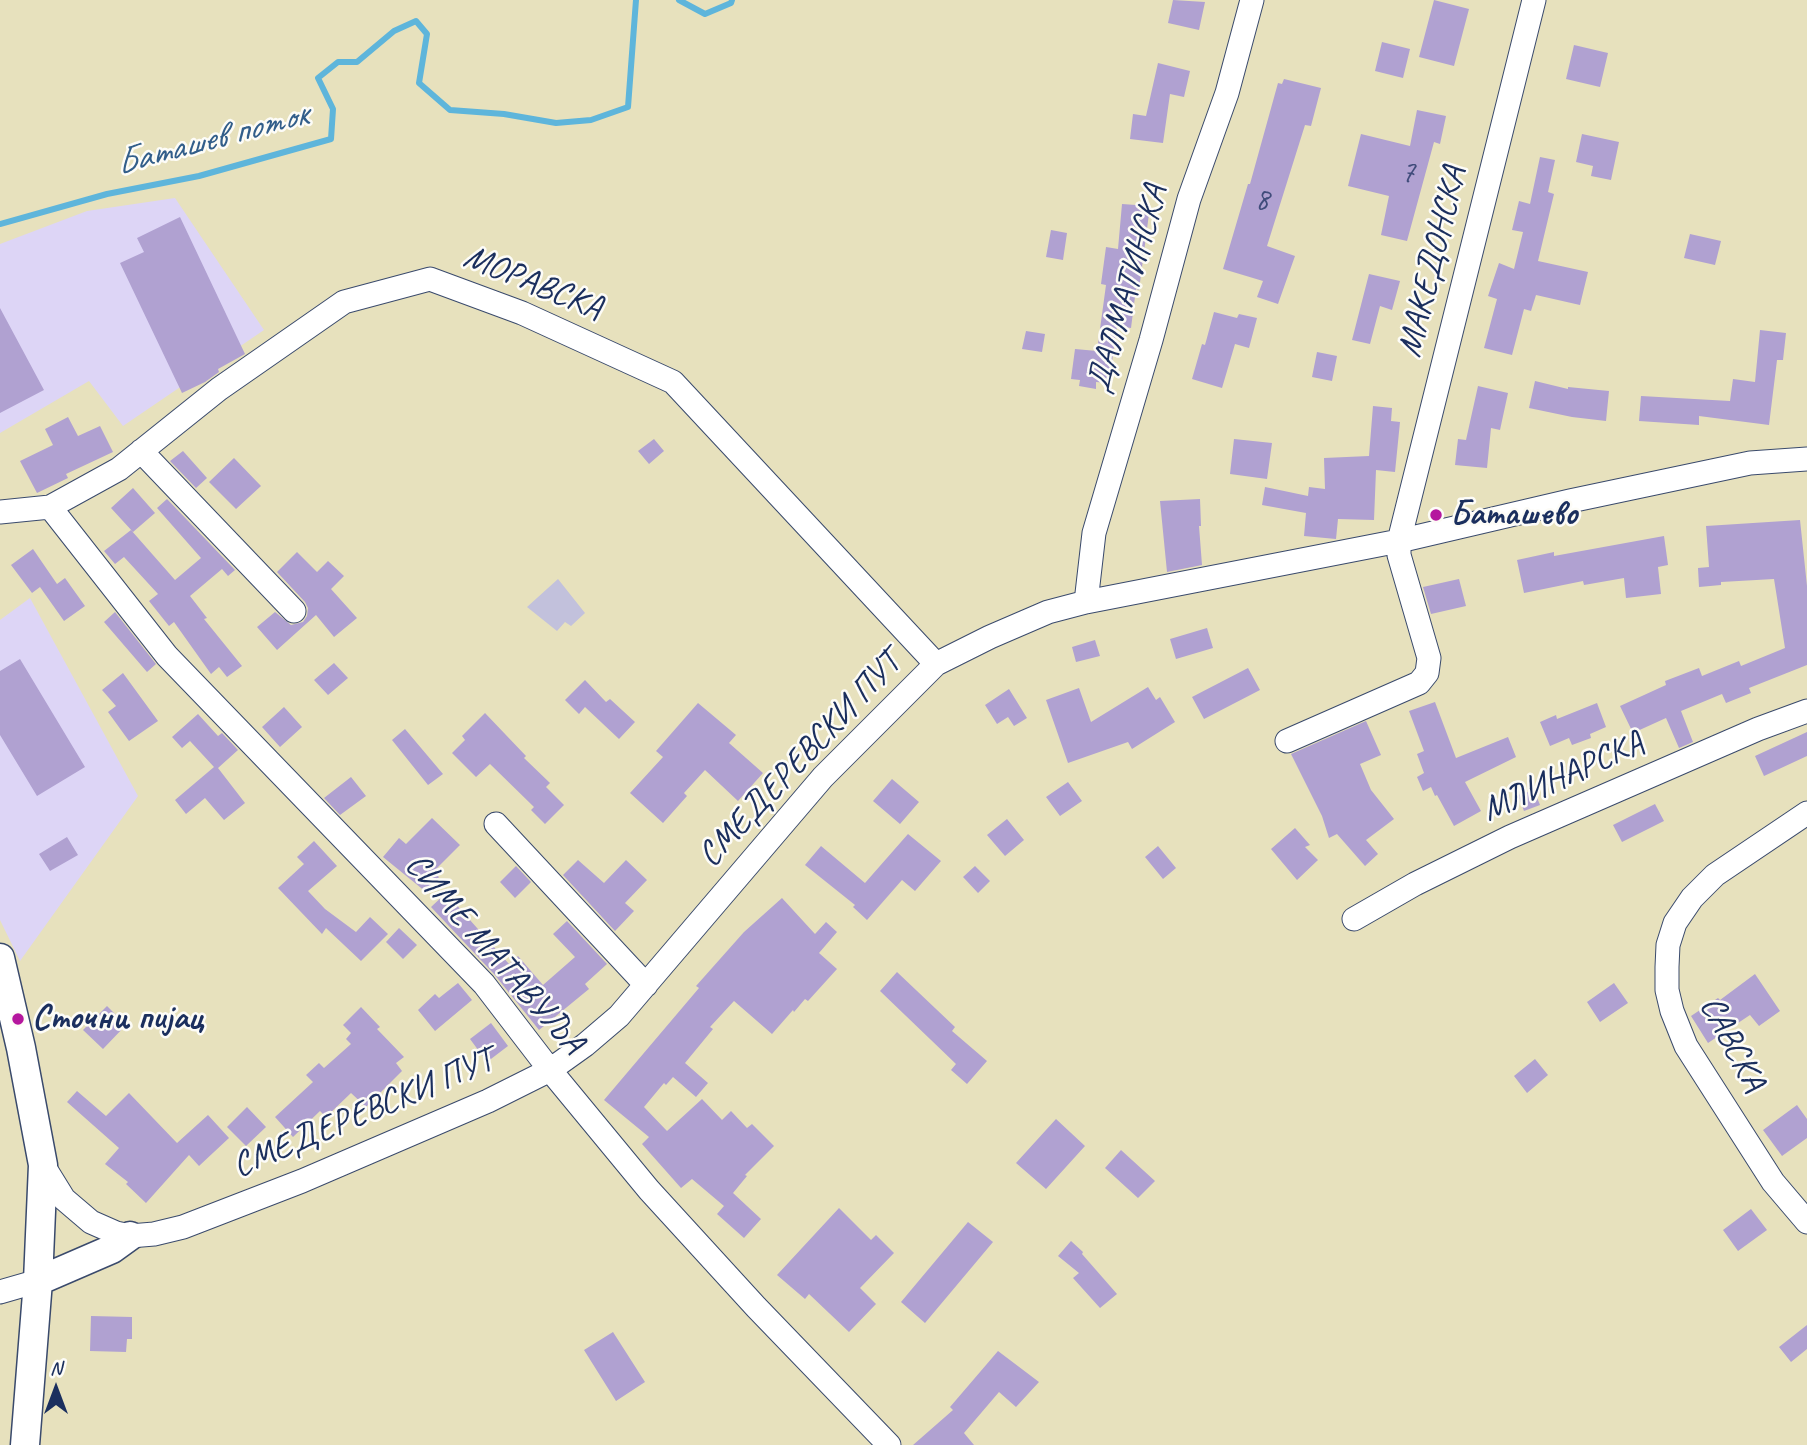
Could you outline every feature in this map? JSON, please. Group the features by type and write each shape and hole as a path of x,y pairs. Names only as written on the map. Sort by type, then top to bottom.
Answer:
{"main road":[{"path":"0,957 21,1048 43,1165 38,1281 25,1445"},
{"path":"38,1281 113,1250 130,1236"}],"street":[{"name":"ДАЛМАТИНСКА","path":"1086,602 1094,533 1189,199 1227,93 1252,0"},
{"name":"МАКЕДОНСКА","path":"1399,541 1534,0"},
{"name":"МОРАВСКА","path":"0,512 50,507 119,469 219,389 344,302 430,279 522,313 673,382 936,664"},
{"path":"141,451 294,611"},
{"name":"СМЕДЕРЕВСКИ ПУТ","path":"130,1236 183,1227 302,1181 488,1101 550,1070 619,1016 823,777 936,664 990,637 1048,612 1086,602 1399,541 1750,463 1807,459"},
{"name":"СИМЕ МАТАВУЉА","path":"50,507 167,656 484,984 550,1070 649,1190 756,1307 889,1445"},
{"path":"1287,741 1419,683 1427,673 1429,658 1399,555 1399,541"},
{"name":"МЛИНАРСКА","path":"1354,919 1415,884 1510,837 1758,729 1807,711"},
{"name":"САВСКА","path":"1807,813 1714,875 1692,898 1675,923 1668,945 1667,967 1667,990 1672,1011 1686,1046 1773,1182 1807,1222"},
{"path":"496,824 646,985"},
{"path":"43,1165 57,1188 79,1213 106,1230 130,1236"},
{"path":"0,1292 38,1281"}],"shaded area":[{"path":"175,198 264,330 123,426 89,381 0,433 0,244 87,211"},
{"path":"558,579 585,613 571,626 565,622 557,631 527,607"},
{"path":"30,598 138,796 20,961 0,920 0,620"}],"building":[{"path":"1173,0 1205,2 1199,30 1168,23"},
{"path":"1434,0 1469,9 1454,66 1419,57"},
{"path":"1382,42 1410,49 1403,78 1375,71"},
{"path":"1574,45 1608,53 1600,87 1566,79"},
{"path":"1158,63 1190,71 1184,97 1170,94 1163,143 1130,139 1133,114 1146,116"},
{"path":"1284,79 1321,88 1311,126 1305,125 1267,246 1295,256 1278,304 1257,297 1263,281 1223,269 1278,83 1282,84"},
{"path":"1417,110 1446,116 1440,144 1434,142 1407,241 1381,235 1389,196 1348,186 1361,134 1410,146"},
{"path":"1582,134 1619,142 1611,180 1591,176 1593,166 1576,162"},
{"path":"1540,157 1555,160 1548,192 1554,194 1538,261 1588,272 1580,305 1536,295 1531,311 1524,309 1512,355 1484,348 1497,299 1488,296 1499,263 1514,269 1523,232 1512,230 1519,201 1530,204"},
{"path":"1122,204 1150,206 1131,328 1117,326 1109,383 1096,382 1096,389 1079,386 1080,380 1071,379 1075,349 1097,351 1106,285 1101,284 1106,247 1118,249"},
{"path":"180,217 245,354 218,369 219,372 205,382 182,393 120,263 144,252 137,238"},
{"path":"1051,230 1067,233 1063,260 1046,257"},
{"path":"1690,234 1721,241 1715,265 1684,258"},
{"path":"1369,274 1400,281 1392,310 1380,306 1370,344 1352,340"},
{"path":"0,308 44,390 0,413"},
{"path":"1214,312 1237,318 1239,314 1257,318 1249,348 1235,344 1222,388 1192,379"},
{"path":"1760,330 1786,333 1783,360 1777,360 1769,425 1699,416 1699,425 1639,421 1641,396 1730,401 1733,379 1755,382"},
{"path":"1026,331 1045,334 1042,352 1022,349"},
{"path":"1317,352 1337,356 1332,381 1312,377"},
{"path":"1535,381 1568,389 1609,391 1606,421 1529,408"},
{"path":"1478,386 1508,393 1500,430 1491,428 1487,468 1455,465 1458,439 1466,440"},
{"path":"1373,406 1392,408 1391,421 1400,422 1395,472 1376,470 1374,520 1338,519 1336,539 1304,536 1306,513 1262,505 1265,487 1308,496 1309,487 1325,489 1324,458 1369,456"},
{"path":"68,417 78,436 100,426 113,452 66,474 68,478 37,493 20,461 53,445 45,429"},
{"path":"654,439 664,451 649,464 638,451"},
{"path":"1234,439 1272,443 1267,479 1230,474"},
{"path":"183,451 207,478 196,488 170,461"},
{"path":"234,458 261,486 236,509 209,482"},
{"path":"133,488 155,513 133,532 111,508"},
{"path":"167,499 235,570 228,576 222,569 190,596 207,618 204,619 242,666 227,677 219,667 211,674 174,622 169,626 149,601 158,594 124,557 115,564 104,551 131,530 175,580 201,558 157,508"},
{"path":"1200,499 1202,565 1167,572 1160,501"},
{"path":"1800,520 1807,586 1807,665 1749,688 1751,693 1726,703 1722,694 1681,711 1693,742 1679,748 1666,718 1633,733 1620,706 1666,685 1665,681 1699,668 1702,676 1739,661 1741,666 1785,648 1774,579 1721,582 1721,585 1699,587 1698,568 1709,567 1706,526"},
{"path":"1664,536 1668,565 1658,567 1661,594 1626,598 1624,578 1584,585 1583,581 1524,593 1517,560"},
{"path":"33,549 57,584 65,578 85,606 64,621 40,587 32,593 11,565"},
{"path":"297,552 317,572 328,561 344,576 331,589 357,618 334,637 316,615 277,650 257,627 275,612 291,625 303,622 307,616 308,608 305,602 277,572"},
{"path":"1459,579 1466,606 1431,614 1423,587"},
{"path":"115,612 156,664 147,672 104,622"},
{"path":"1207,628 1213,648 1176,659 1170,639"},
{"path":"1095,640 1100,656 1076,662 1072,647"},
{"path":"20,659 85,767 37,796 0,735 0,671"},
{"path":"334,663 348,678 328,695 314,680"},
{"path":"1248,668 1260,690 1204,719 1192,697"},
{"path":"123,673 158,721 129,741 108,712 116,706 102,690"},
{"path":"585,680 606,702 610,699 635,722 619,739 585,707 579,714 565,700"},
{"path":"1148,687 1156,700 1160,697 1175,722 1132,749 1128,742 1068,763 1046,700 1079,688 1091,722"},
{"path":"1009,689 1027,718 1014,726 1008,717 997,724 985,705"},
{"path":"1435,702 1456,758 1508,737 1516,757 1465,782 1481,811 1454,826 1431,787 1423,791 1417,777 1424,773 1417,754 1424,751 1409,711"},
{"path":"698,703 736,735 729,743 763,773 738,801 705,770 684,793 687,796 663,823 630,793 663,757 656,751"},
{"path":"1597,703 1606,727 1590,734 1591,738 1572,745 1569,738 1550,746 1540,722 1556,715 1557,719"},
{"path":"284,707 302,727 280,747 262,727"},
{"path":"485,713 550,783 546,787 564,805 545,824 531,810 534,807 490,764 476,777 452,753 465,740 462,736"},
{"path":"198,714 218,736 222,733 238,750 218,768 245,803 224,820 205,798 186,814 175,800 214,767 190,741 182,748 172,737"},
{"path":"1366,721 1381,755 1360,764 1371,790 1394,819 1366,840 1378,854 1365,866 1337,834 1329,838 1322,816 1291,754"},
{"path":"405,729 443,774 428,785 392,740"},
{"path":"1807,732 1807,756 1764,776 1755,756"},
{"path":"351,777 366,796 340,815 324,798"},
{"path":"892,779 919,802 900,824 873,801"},
{"path":"1068,782 1082,801 1060,816 1046,797"},
{"path":"1534,790 1540,805 1524,811 1518,795"},
{"path":"1655,804 1664,821 1622,842 1613,825"},
{"path":"432,818 460,845 433,872 439,877 426,892 383,857 399,838 406,844"},
{"path":"1007,819 1024,840 1005,856 987,835"},
{"path":"1295,828 1310,845 1305,847 1318,860 1297,880 1271,849"},
{"path":"908,834 941,861 915,891 902,880 867,920 853,907 855,905 805,865 821,846 865,883"},
{"path":"67,837 78,855 50,871 39,854"},
{"path":"314,841 337,866 308,891 325,909 356,932 370,917 388,934 361,961 326,928 322,934 278,888 304,864 297,857"},
{"path":"1158,846 1176,868 1163,879 1145,857"},
{"path":"578,860 604,883 626,860 647,880 625,903 634,911 615,931 563,875"},
{"path":"516,866 531,882 515,898 500,882"},
{"path":"975,866 990,881 978,893 963,877"},
{"path":"446,893 509,964 518,956 543,985 575,957 553,934 567,921 607,964 585,984 589,989 539,1030 494,974 431,907"},
{"path":"782,898 815,934 826,922 837,932 819,953 837,969 808,1001 805,999 794,1012 793,1010 772,1034 734,1001 710,1027 713,1029 685,1063 708,1083 696,1097 673,1077 666,1085 664,1083 644,1107 667,1131 702,1099 722,1120 731,1111 747,1128 752,1124 774,1146 745,1175 747,1176 733,1193 761,1219 744,1238 717,1214 724,1206 692,1179 681,1188 642,1144 649,1137 604,1100 699,988 696,986 744,932"},
{"path":"399,928 417,945 403,959 386,942"},
{"path":"897,972 955,1027 952,1031 987,1061 967,1084 951,1070 956,1064 880,991"},
{"path":"1755,974 1780,1011 1759,1026 1750,1015 1708,1043 1691,1016 1718,998 1720,1000"},
{"path":"458,983 472,1000 435,1031 418,1010 435,994 439,998"},
{"path":"1614,983 1628,1003 1600,1022 1587,1002"},
{"path":"107,1006 126,1025 103,1049 83,1030"},
{"path":"361,1007 380,1027 377,1029 404,1057 396,1063 402,1071 366,1107 351,1093 326,1117 320,1111 293,1137 275,1117 313,1082 306,1075 319,1063 324,1068 351,1044 346,1039 351,1033 343,1025"},
{"path":"491,1023 508,1046 487,1062 470,1039"},
{"path":"1535,1059 1548,1075 1527,1093 1514,1076"},
{"path":"77,1091 106,1116 129,1093 177,1143 208,1115 229,1138 199,1166 189,1155 146,1203 126,1184 128,1182 105,1164 119,1148 67,1102"},
{"path":"1797,1105 1807,1119 1807,1138 1782,1156 1763,1130"},
{"path":"247,1107 266,1127 246,1146 227,1127"},
{"path":"1056,1119 1085,1146 1046,1189 1016,1163"},
{"path":"1121,1150 1155,1181 1138,1198 1105,1168"},
{"path":"839,1208 871,1240 876,1235 894,1253 860,1288 876,1304 849,1332 809,1294 805,1299 777,1275"},
{"path":"1751,1209 1767,1230 1738,1251 1723,1230"},
{"path":"968,1222 993,1242 925,1323 901,1302"},
{"path":"1071,1241 1117,1294 1100,1308 1073,1278 1079,1273 1058,1256"},
{"path":"91,1316 132,1317 132,1339 127,1339 126,1352 90,1351"},
{"path":"1807,1325 1807,1349 1791,1362 1779,1347"},
{"path":"613,1332 645,1382 616,1401 584,1350"},
{"path":"998,1351 1039,1382 1016,1407 999,1392 964,1433 974,1445 913,1445 953,1410 950,1407"}],"waterway":[{"name":"Баташев поток","path":"0,224 107,194 199,176 331,139 333,109 318,78 338,62 357,62 394,31 416,21 427,34 419,83 450,110 504,114 556,123 591,120 628,107 636,0"},
{"name":"Баташев поток","path":"679,0 705,14 731,3 732,0"}],"place":[{"name":"Баташево","path":"1436,515"},
{"name":"Сточни пијац","path":"18,1019"}]}
